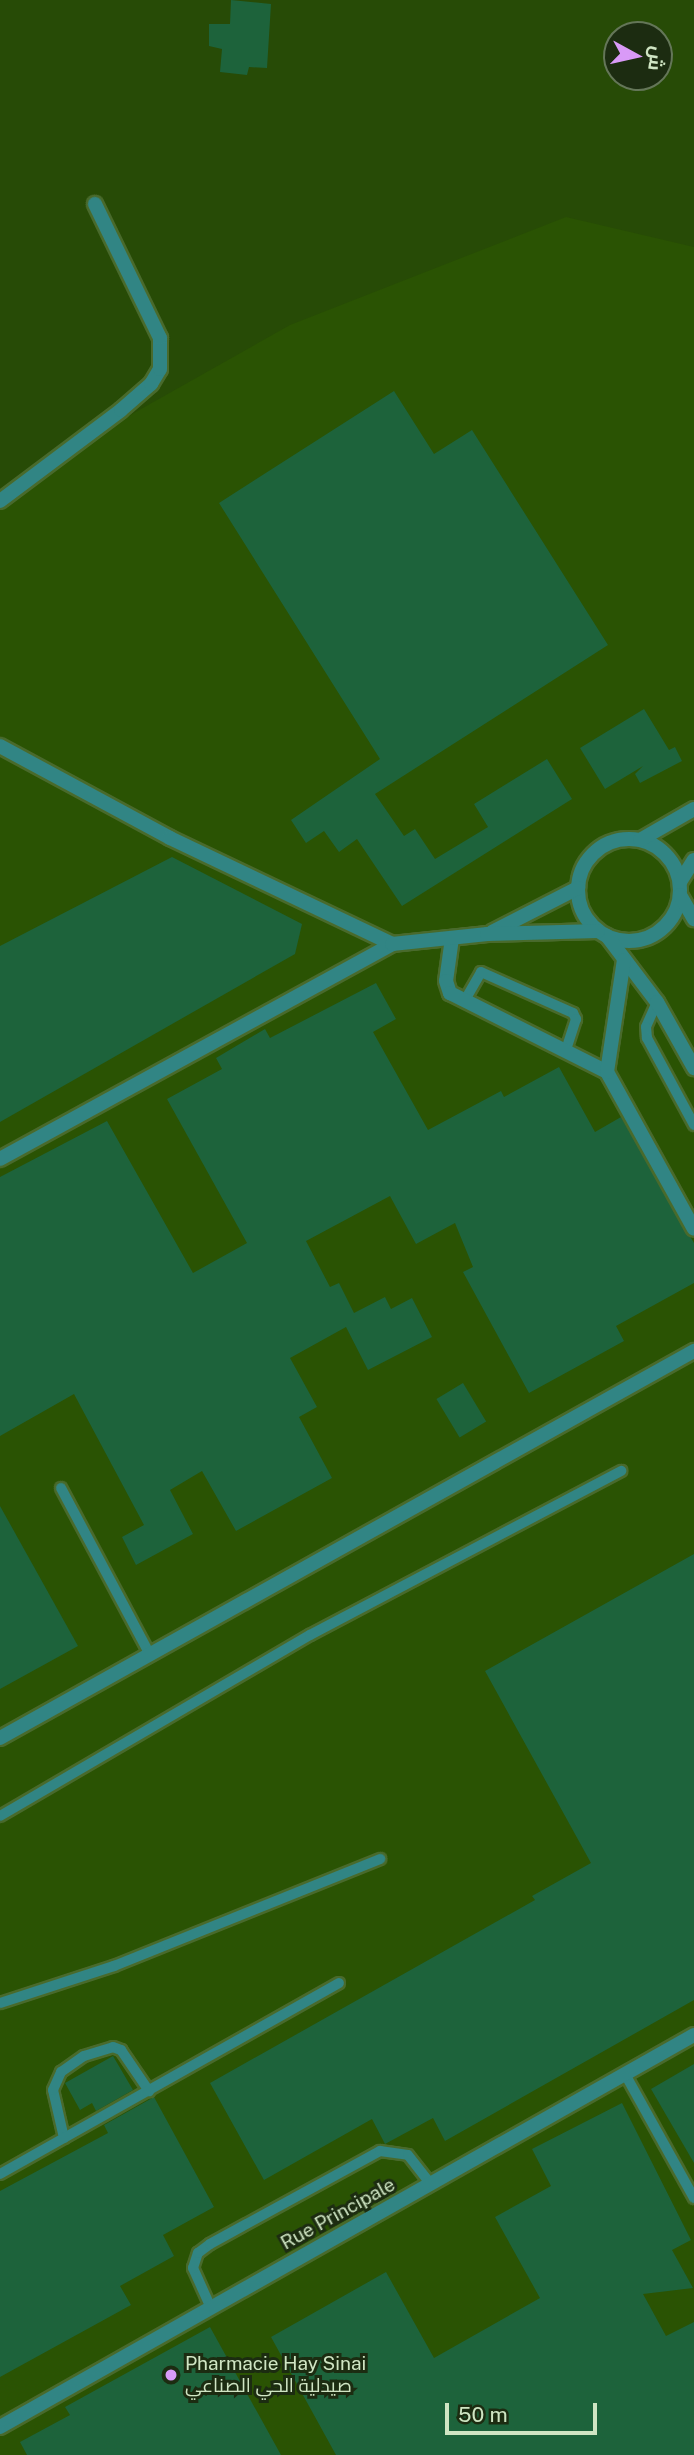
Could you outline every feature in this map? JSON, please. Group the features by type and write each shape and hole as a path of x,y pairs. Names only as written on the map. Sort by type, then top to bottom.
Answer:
{"street":[{"path":"0,501 121,410 151,384 160,369 160,338 95,204"},
{"path":"0,746 159,832 392,944"},
{"path":"640,840 694,809"},
{"path":"694,919 662,850 640,840 615,840 594,852 580,873 578,888 582,910 657,1002 694,1068"},
{"path":"0,1159 392,944 487,934 602,933 630,942 654,935 672,918 680,888 694,860"},
{"path":"487,934 578,888"},
{"path":"452,938 446,981 450,993 566,1049 607,1072 694,1229"},
{"path":"607,1072 624,960"},
{"path":"0,1738 149,1653 399,1519 517,1447 694,1351"},
{"name":"Rue Principale","path":"0,2427 694,2035"}],"lane":[{"path":"465,1000 478,974 484,972 573,1013 576,1019 566,1049"},
{"path":"657,1002 646,1027 648,1038 694,1125"},
{"path":"0,1816 310,1635 621,1471"},
{"path":"61,1489 149,1653"},
{"path":"0,2003 114,1966 380,1859"},
{"path":"0,2174 339,1983"},
{"path":"64,2138 53,2090 61,2072 84,2056 113,2047 121,2050 149,2091"},
{"path":"625,2074 694,2198"},
{"path":"211,2308 193,2268 198,2253 210,2244 380,2151 408,2155 431,2184"}],"shaded area":[{"path":"566,217 694,247 694,2455 0,2455 0,500 63,453 290,325"}],"building":[{"path":"231,0 271,4 267,68 249,67 247,75 220,72 222,49 209,46 209,24 230,24"},
{"path":"394,391 434,454 472,430 608,645 375,794 404,836 415,829 435,859 488,827 474,804 547,759 572,799 402,906 357,839 339,852 324,831 306,843 291,820 380,759 219,503"},
{"path":"644,709 669,750 675,747 682,761 640,783 635,774 643,766 605,789 580,748"},
{"path":"172,857 302,924 295,954 0,1122 0,946"},
{"path":"376,983 396,1019 373,1032 428,1130 501,1091 504,1097 559,1067 595,1132 621,1117 694,1243 694,1283 616,1326 624,1341 529,1393 463,1272 473,1267 455,1223 416,1244 390,1196 306,1241 330,1287 339,1283 354,1313 385,1297 391,1309 412,1298 432,1337 368,1370 346,1327 290,1358 317,1407 299,1417 332,1478 236,1531 202,1471 170,1490 193,1534 136,1565 122,1537 144,1525 74,1394 0,1436 0,1177 107,1121 193,1273 247,1243 167,1099 222,1069 216,1058 265,1029 270,1038"},
{"path":"463,1383 486,1422 460,1438 436,1399"},
{"path":"0,1506 78,1646 0,1689"},
{"path":"694,1554 694,2000 445,2141 433,2118 385,2144 372,2119 264,2180 210,2083 535,1900 532,1896 591,1863 485,1671"},
{"path":"113,2056 133,2090 96,2111 92,2103 80,2110 65,2083"},
{"path":"694,2064 694,2163 651,2089"},
{"path":"154,2097 214,2207 163,2235 174,2256 120,2286 131,2305 0,2377 0,2191 108,2133 104,2125"},
{"path":"622,2103 691,2240 672,2250 693,2288 643,2294 666,2336 694,2322 694,2455 336,2455 271,2337 386,2272 434,2358 540,2298 495,2217 551,2186 532,2149"},
{"path":"210,2327 281,2455 27,2455 20,2442 70,2415 65,2407"}],"place":[{"name":"Pharmacie Hay Sinai صيدلية الحي الصناعي","path":"171,2375"}]}
